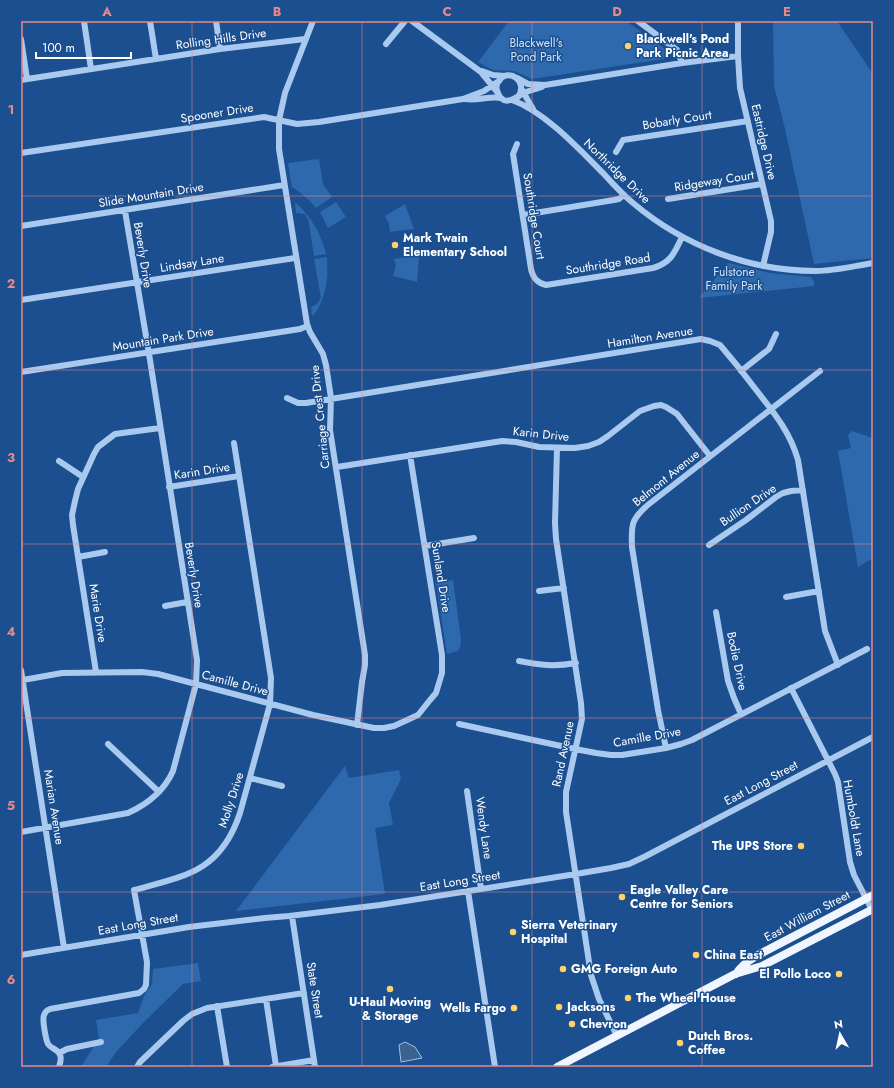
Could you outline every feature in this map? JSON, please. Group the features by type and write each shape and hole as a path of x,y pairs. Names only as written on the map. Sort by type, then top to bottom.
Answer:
{"main road":[{"name":"East William Street","path":"735,974 756,956 869,897"},
{"name":"East William Street","path":"556,1067 735,974 762,966 872,909"}],"street":[{"path":"84,21 91,69"},
{"path":"150,21 156,59"},
{"path":"216,21 220,49"},
{"name":"Carriage Crest Drive","path":"312,21 285,93 279,120 279,148 295,258 308,326 323,354 332,398 330,430 337,466 365,654 365,665 357,725"},
{"path":"386,44 406,21"},
{"path":"412,21 485,76 500,96"},
{"path":"638,21 677,50 682,63"},
{"name":"Eastridge Drive","path":"738,21 740,88 771,221 771,232 763,266"},
{"path":"21,39 24,80"},
{"name":"Rolling Hills Drive","path":"24,80 220,49 305,39"},
{"path":"512,100 524,93 545,85 682,63 738,56"},
{"path":"476,69 493,75 511,76 528,84 545,85"},
{"path":"500,96 496,87 499,81 505,76"},
{"name":"Northridge Drive","path":"517,78 529,102 536,112"},
{"name":"Spooner Drive","path":"21,153 264,117 297,124 319,122 463,99 478,93 499,81"},
{"path":"518,97 521,91 521,85"},
{"name":"Spooner Drive","path":"463,99 472,100 500,96"},
{"name":"Northridge Drive","path":"500,96 506,100 512,100 522,104 536,112 568,139 624,195 648,215 671,231 702,247 749,263 797,270 818,271 873,263"},
{"name":"Bobarly Court","path":"616,152 623,140 748,121"},
{"name":"Southridge Court","path":"517,144 513,154 533,275 536,281 546,285"},
{"name":"Ridgeway Court","path":"668,199 762,184"},
{"name":"Slide Mountain Drive","path":"21,226 284,185"},
{"path":"523,215 614,200 624,195"},
{"name":"Beverly Drive","path":"21,832 128,813 149,802 169,781 173,771 196,684 196,660 125,211"},
{"name":"Southridge Road","path":"546,285 661,266 672,256 682,237"},
{"name":"Lindsay Lane","path":"21,300 295,258"},
{"name":"Mountain Park Drive","path":"21,372 300,329 308,326"},
{"path":"741,371 769,349 776,334"},
{"name":"Hamilton Avenue","path":"286,398 298,403 306,403 701,339 720,345 771,409 790,436 798,460 825,631 838,665"},
{"name":"Belmont Avenue","path":"666,748 658,710 632,548 631,532 635,518 639,512 820,371"},
{"name":"Karin Drive","path":"337,466 502,441 516,442 539,447 575,448 588,446 599,442 640,411 661,405 676,414 710,456"},
{"name":"Marie Drive","path":"96,672 73,525 72,515 75,501 83,476 98,446 115,434 160,428"},
{"name":"Molly Drive","path":"59,1053 48,1044 43,1018 46,1011 142,992 146,986 147,962 134,890 184,876 199,869 214,858 222,850 232,835 250,778 270,704 271,678 234,443"},
{"name":"Rand Avenue","path":"557,448 556,539 582,703 582,719 566,792 566,812 592,980 599,999 617,1036"},
{"name":"Sunland Drive","path":"410,455 442,655 442,673 436,692 430,700"},
{"path":"59,461 83,476"},
{"name":"Karin Drive","path":"169,487 239,476"},
{"name":"Bullion Drive","path":"709,545 746,520 776,497 787,492 803,490"},
{"path":"425,546 474,538"},
{"path":"78,557 104,552"},
{"path":"539,591 564,588"},
{"path":"786,597 819,591"},
{"path":"165,606 187,602"},
{"name":"Bodie Drive","path":"716,612 728,681 741,714"},
{"name":"Camille Drive","path":"459,724 596,753 616,755 666,748 692,740 867,649"},
{"path":"519,661 544,666 576,663"},
{"name":"Marian Avenue","path":"21,670 64,948"},
{"name":"Camille Drive","path":"23,680 62,673 142,672 158,674 313,715 374,728 394,726 418,715 430,700"},
{"name":"Humboldt Lane","path":"792,688 838,782 850,862 854,875 869,897 872,909"},
{"name":"East Long Street","path":"21,955 204,925 380,905 576,874 629,864 873,737"},
{"path":"108,744 159,792"},
{"path":"250,778 282,786"},
{"name":"Wendy Lane","path":"467,791 481,889"},
{"path":"468,891 495,1067"},
{"name":"State Street","path":"292,916 315,1064"},
{"path":"137,1067 140,1062 183,1020 200,1010 217,1006 304,993"},
{"path":"266,999 274,1067 315,1064"},
{"path":"217,1006 227,1067"},
{"path":"58,1067 61,1061 59,1053 67,1049 101,1042"}],"green space":[{"name":"Blackwell's Pond Park","path":"509,21 626,21 665,49 667,54 664,59 532,79 514,71 493,70 478,62"},
{"path":"773,21 837,21 873,74 873,258 814,264 785,129 774,86"},
{"path":"319,159 323,184 332,197 316,208 309,200 292,188 288,163"},
{"path":"336,202 346,217 328,228 320,212"},
{"path":"295,203 315,226 326,254 314,256 308,218 304,214 296,213"},
{"path":"405,204 414,229 390,232 389,224 385,216"},
{"path":"419,255 417,282 393,276 396,266 394,259"},
{"path":"327,257 327,276 325,288 318,310 312,316 311,307 317,304 321,298 314,259"},
{"name":"Fulstone Family Park","path":"728,263 770,273 811,277 814,281 814,286 699,298"},
{"path":"852,431 873,438 873,558 858,567 838,451 851,448 848,435"},
{"path":"453,580 461,639 460,648 458,651 447,654 436,583"},
{"path":"345,766 349,778 399,770 401,779 389,803 393,825 375,828 385,894 236,911"},
{"path":"198,963 201,981 183,984 116,1052 106,1067 81,1067 99,1038 96,1020 138,1013 144,996 152,984 153,969"}],"shaded area":[{"path":"405,1042 415,1047 422,1058 401,1062 399,1045"}],"place":[{"name":"Blackwell's Pond Park Picnic Area","path":"628,46"},
{"name":"Mark Twain Elementary School","path":"395,245"},
{"name":"The UPS Store","path":"801,846"},
{"name":"Eagle Valley Care Centre for Seniors","path":"622,897"},
{"name":"Sierra Veterinary Hospital","path":"513,932"},
{"name":"China East","path":"696,955"},
{"name":"GMG Foreign Auto","path":"563,969"},
{"name":"El Pollo Loco","path":"839,974"},
{"name":"U-Haul Moving & Storage","path":"390,989"},
{"name":"The Wheel House","path":"628,998"},
{"name":"Jacksons","path":"559,1007"},
{"name":"Wells Fargo","path":"514,1008"},
{"name":"Chevron","path":"572,1024"},
{"name":"Dutch Bros. Coffee","path":"680,1043"}]}
